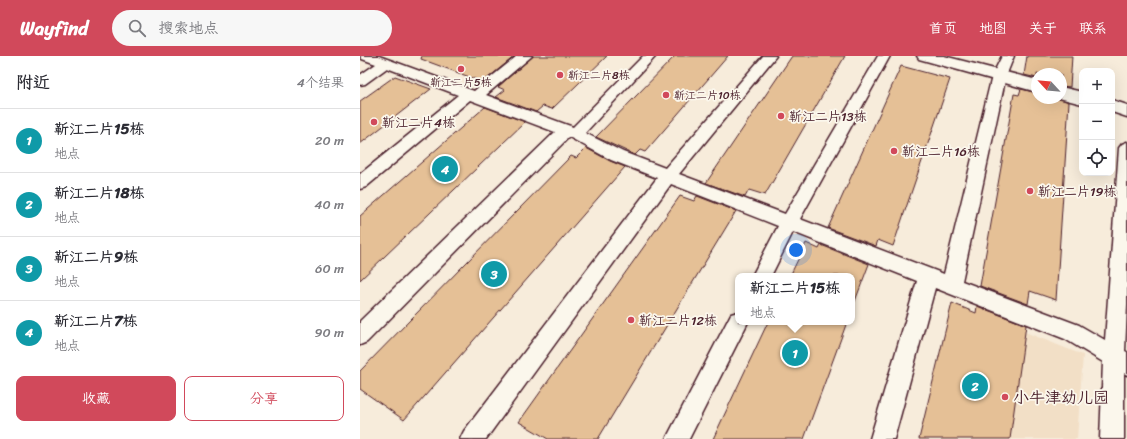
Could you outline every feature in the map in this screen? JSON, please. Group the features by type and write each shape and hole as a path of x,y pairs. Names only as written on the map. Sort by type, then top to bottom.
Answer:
{"street":[{"path":"925,56 1031,84"},
{"path":"1067,94 1079,97"},
{"path":"1115,107 1127,110"}],"lane":[{"path":"368,56 570,133 617,156 668,176 1072,332 1121,360"},
{"path":"360,81 409,56"},
{"path":"360,183 525,56"},
{"path":"360,335 650,56"},
{"path":"472,439 668,176 770,56"},
{"path":"763,273 789,223 884,56"},
{"path":"951,286 999,76 1008,56"},
{"path":"1112,439 1121,360 1127,148"},
{"path":"882,439 928,277"},
{"path":"677,439 736,325"}],"shaded area":[{"name":"小牛津幼儿园","path":"952,303 1083,355 1077,439 919,439"}],"building":[{"path":"422,56 515,56 483,82 421,59"},
{"name":"靳江二片8栋","path":"533,56 607,56 552,109 543,106 536,112 496,97 505,90 498,87"},
{"name":"靳江二片10栋","path":"675,56 728,56 645,152 640,150 635,155 596,137"},
{"name":"靳江二片13栋","path":"792,56 845,56 765,195 749,190 745,197 706,183"},
{"path":"1027,56 1072,56 1070,87 1067,87 1067,68 1031,68 1031,77 1024,75"},
{"name":"靳江二片16栋","path":"901,66 950,79 893,246 878,240 876,246 828,228"},
{"name":"靳江二片4栋","path":"395,76 431,89 360,144 360,101"},
{"name":"靳江二片19栋","path":"1021,89 1031,92 1031,104 1067,104 1067,101 1069,102 1056,300 1030,291 1028,304 980,286 1014,94 1019,95"},
{"path":"485,107 525,122 360,280 360,216"},
{"path":"586,148 625,167 404,420 360,389 360,371 571,156 576,158"},
{"name":"靳江二片12栋","path":"680,196 694,201 697,196 736,211 598,439 548,439 519,422"},
{"path":"806,243 819,249 821,245 869,264 855,301 855,273 791,273"},
{"name":"小牛津幼儿园","path":"952,303 976,313 977,306 1026,325 1010,439 919,439"},
{"path":"767,325 846,325 804,439 713,439"}],"place":[{"name":"靳江二片5栋","path":"461,69"},
{"name":"靳江二片8栋","path":"560,75"},
{"name":"靳江二片10栋","path":"666,95"},
{"name":"靳江二片13栋","path":"781,116"},
{"name":"靳江二片4栋","path":"374,122"},
{"name":"靳江二片16栋","path":"894,151"},
{"name":"靳江二片7栋","path":"445,169"},
{"name":"靳江二片19栋","path":"1030,191"},
{"name":"靳江二片9栋","path":"494,274"},
{"name":"靳江二片12栋","path":"631,320"},
{"name":"靳江二片15栋","path":"795,353"},
{"name":"靳江二片18栋","path":"975,386"},
{"name":"小牛津幼儿园","path":"1005,397"}]}
